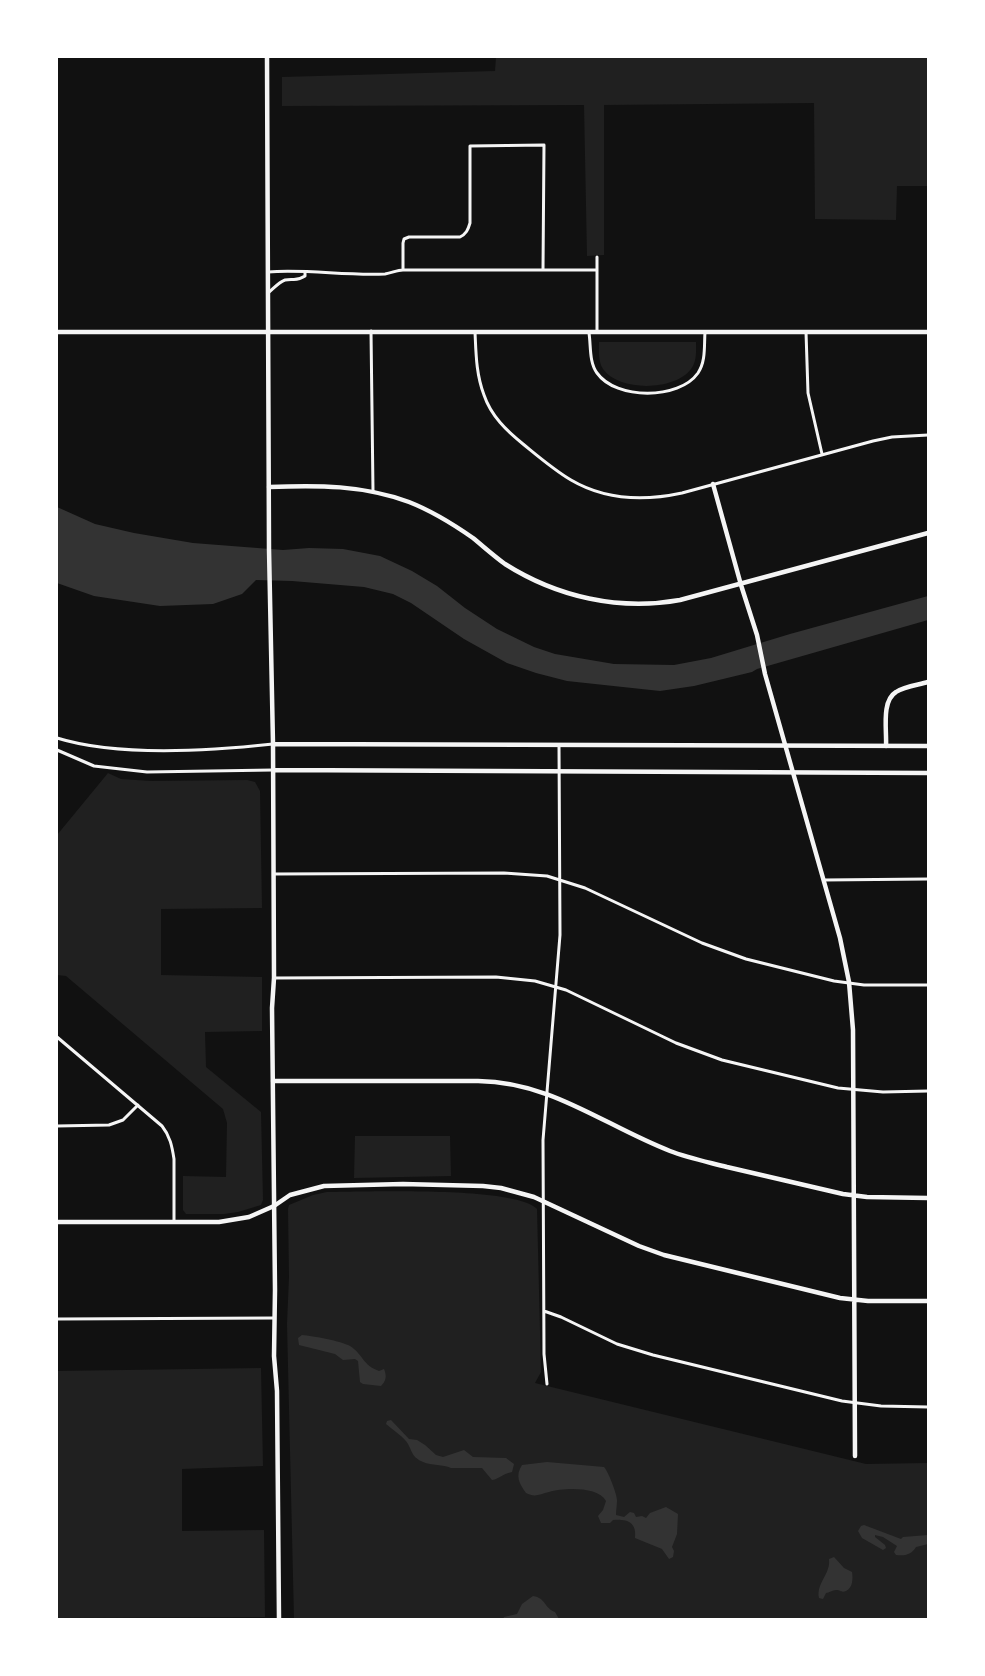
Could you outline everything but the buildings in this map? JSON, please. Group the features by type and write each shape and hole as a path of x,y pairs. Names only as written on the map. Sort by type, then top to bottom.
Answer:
{"street":[{"path":"267,57 269,581 274,874 272,1008 274,1356 277,1391 279,1619"},
{"path":"403,270 405,238 459,237 468,230 470,223 470,146 544,145 543,269"},
{"path":"597,257 597,332"},
{"path":"268,272 292,270 387,274 403,270 597,270"},
{"path":"268,293 285,280 303,278 305,272"},
{"path":"371,331 373,491"},
{"path":"57,332 928,332"},
{"path":"475,332 477,370 483,394 491,411 509,433 552,468 570,480 603,493 656,498 885,438 928,435"},
{"path":"589,332 592,364 601,378 631,392 654,393 682,385 700,371 704,358 705,332"},
{"path":"806,332 808,393 822,454"},
{"path":"713,484 840,938 849,982 853,1030 855,1456"},
{"path":"269,488 339,487 373,491 410,503 462,531 522,574 581,597 621,603 680,600 928,533"},
{"path":"886,746 886,712 890,697 898,690 928,682"},
{"path":"57,738 101,747 132,749 233,748 273,744 928,746"},
{"path":"547,1384 544,1354 543,1140 560,935 560,746"},
{"path":"57,750 94,766 147,772 273,770 928,773"},
{"path":"274,874 520,873 548,876 606,897 715,949 762,964 834,981 864,985 928,985"},
{"path":"824,880 928,879"},
{"path":"274,978 496,977 535,981 557,987 587,1000 700,1053 816,1083 883,1092 928,1091"},
{"path":"57,1037 163,1127 170,1139 174,1161 174,1222"},
{"path":"273,1081 485,1081 519,1085 546,1094 678,1154 787,1182 854,1196 928,1198"},
{"path":"57,1126 109,1125 123,1120 138,1105"},
{"path":"57,1222 219,1222 237,1220 260,1213 293,1194 314,1188 336,1185 474,1185 501,1188 534,1197 639,1246 664,1255 817,1293 880,1301 928,1301"},
{"path":"544,1311 617,1344 652,1355 855,1403 893,1407 928,1407"},
{"path":"57,1319 274,1318"}],"shaded area":[{"path":"496,57 928,57 928,186 897,186 896,220 815,219 814,103 604,105 604,255 587,256 584,105 282,106 282,77 495,71"},
{"path":"599,342 696,342 696,352 691,369 673,382 647,386 634,385 611,377 603,369"},
{"path":"57,507 95,524 193,543 283,550 343,549 380,556 412,571 497,629 534,647 555,654 614,664 674,665 711,658 928,596 928,620 752,672 694,686 660,691 567,681 507,663 464,639 411,603 393,594 364,587 256,580 242,594 213,604 160,606 94,596 57,583"},
{"path":"108,773 121,779 151,781 247,780 255,782 260,791 262,908 161,909 161,975 262,977 262,1031 205,1032 206,1067 261,1112 263,1200 261,1205 224,1214 186,1214 183,1210 183,1176 226,1177 227,1123 223,1109 66,976 57,975 57,835"},
{"path":"355,1136 450,1136 451,1176 354,1178"},
{"path":"404,1191 471,1194 523,1202 537,1209 541,1372 535,1383 866,1464 928,1463 928,1619 294,1619 287,1324 288,1209 289,1205 327,1192"},
{"path":"302,1335 350,1346 373,1369 379,1371 384,1369 386,1376 384,1382 381,1386 363,1384 360,1382 358,1361 343,1360 335,1354 299,1345 298,1338"},
{"path":"261,1368 263,1466 182,1469 182,1531 264,1530 265,1617 57,1618 57,1371"},
{"path":"391,1420 409,1439 417,1440 436,1455 443,1457 464,1450 473,1457 506,1458 514,1464 512,1472 492,1480 482,1468 451,1468 423,1462 415,1456 404,1439 386,1424"},
{"path":"547,1462 604,1467 617,1497 616,1515 624,1517 630,1512 636,1517 646,1518 650,1513 666,1507 678,1514 677,1534 672,1547 673,1557 669,1559 662,1549 635,1538 633,1525 627,1521 613,1520 610,1523 601,1523 598,1516 606,1501 596,1493 571,1489 535,1495 526,1493 519,1479 522,1465"},
{"path":"864,1525 901,1539 928,1535 928,1544 916,1547 907,1554 896,1555 894,1552 897,1546 883,1537 875,1535 885,1545 886,1548 883,1550 862,1538 858,1531"},
{"path":"834,1557 844,1568 852,1572 851,1585 846,1591 833,1590 826,1593 823,1599 819,1598 829,1559"},
{"path":"533,1596 543,1601 559,1619 503,1619 517,1614 522,1604"}]}
